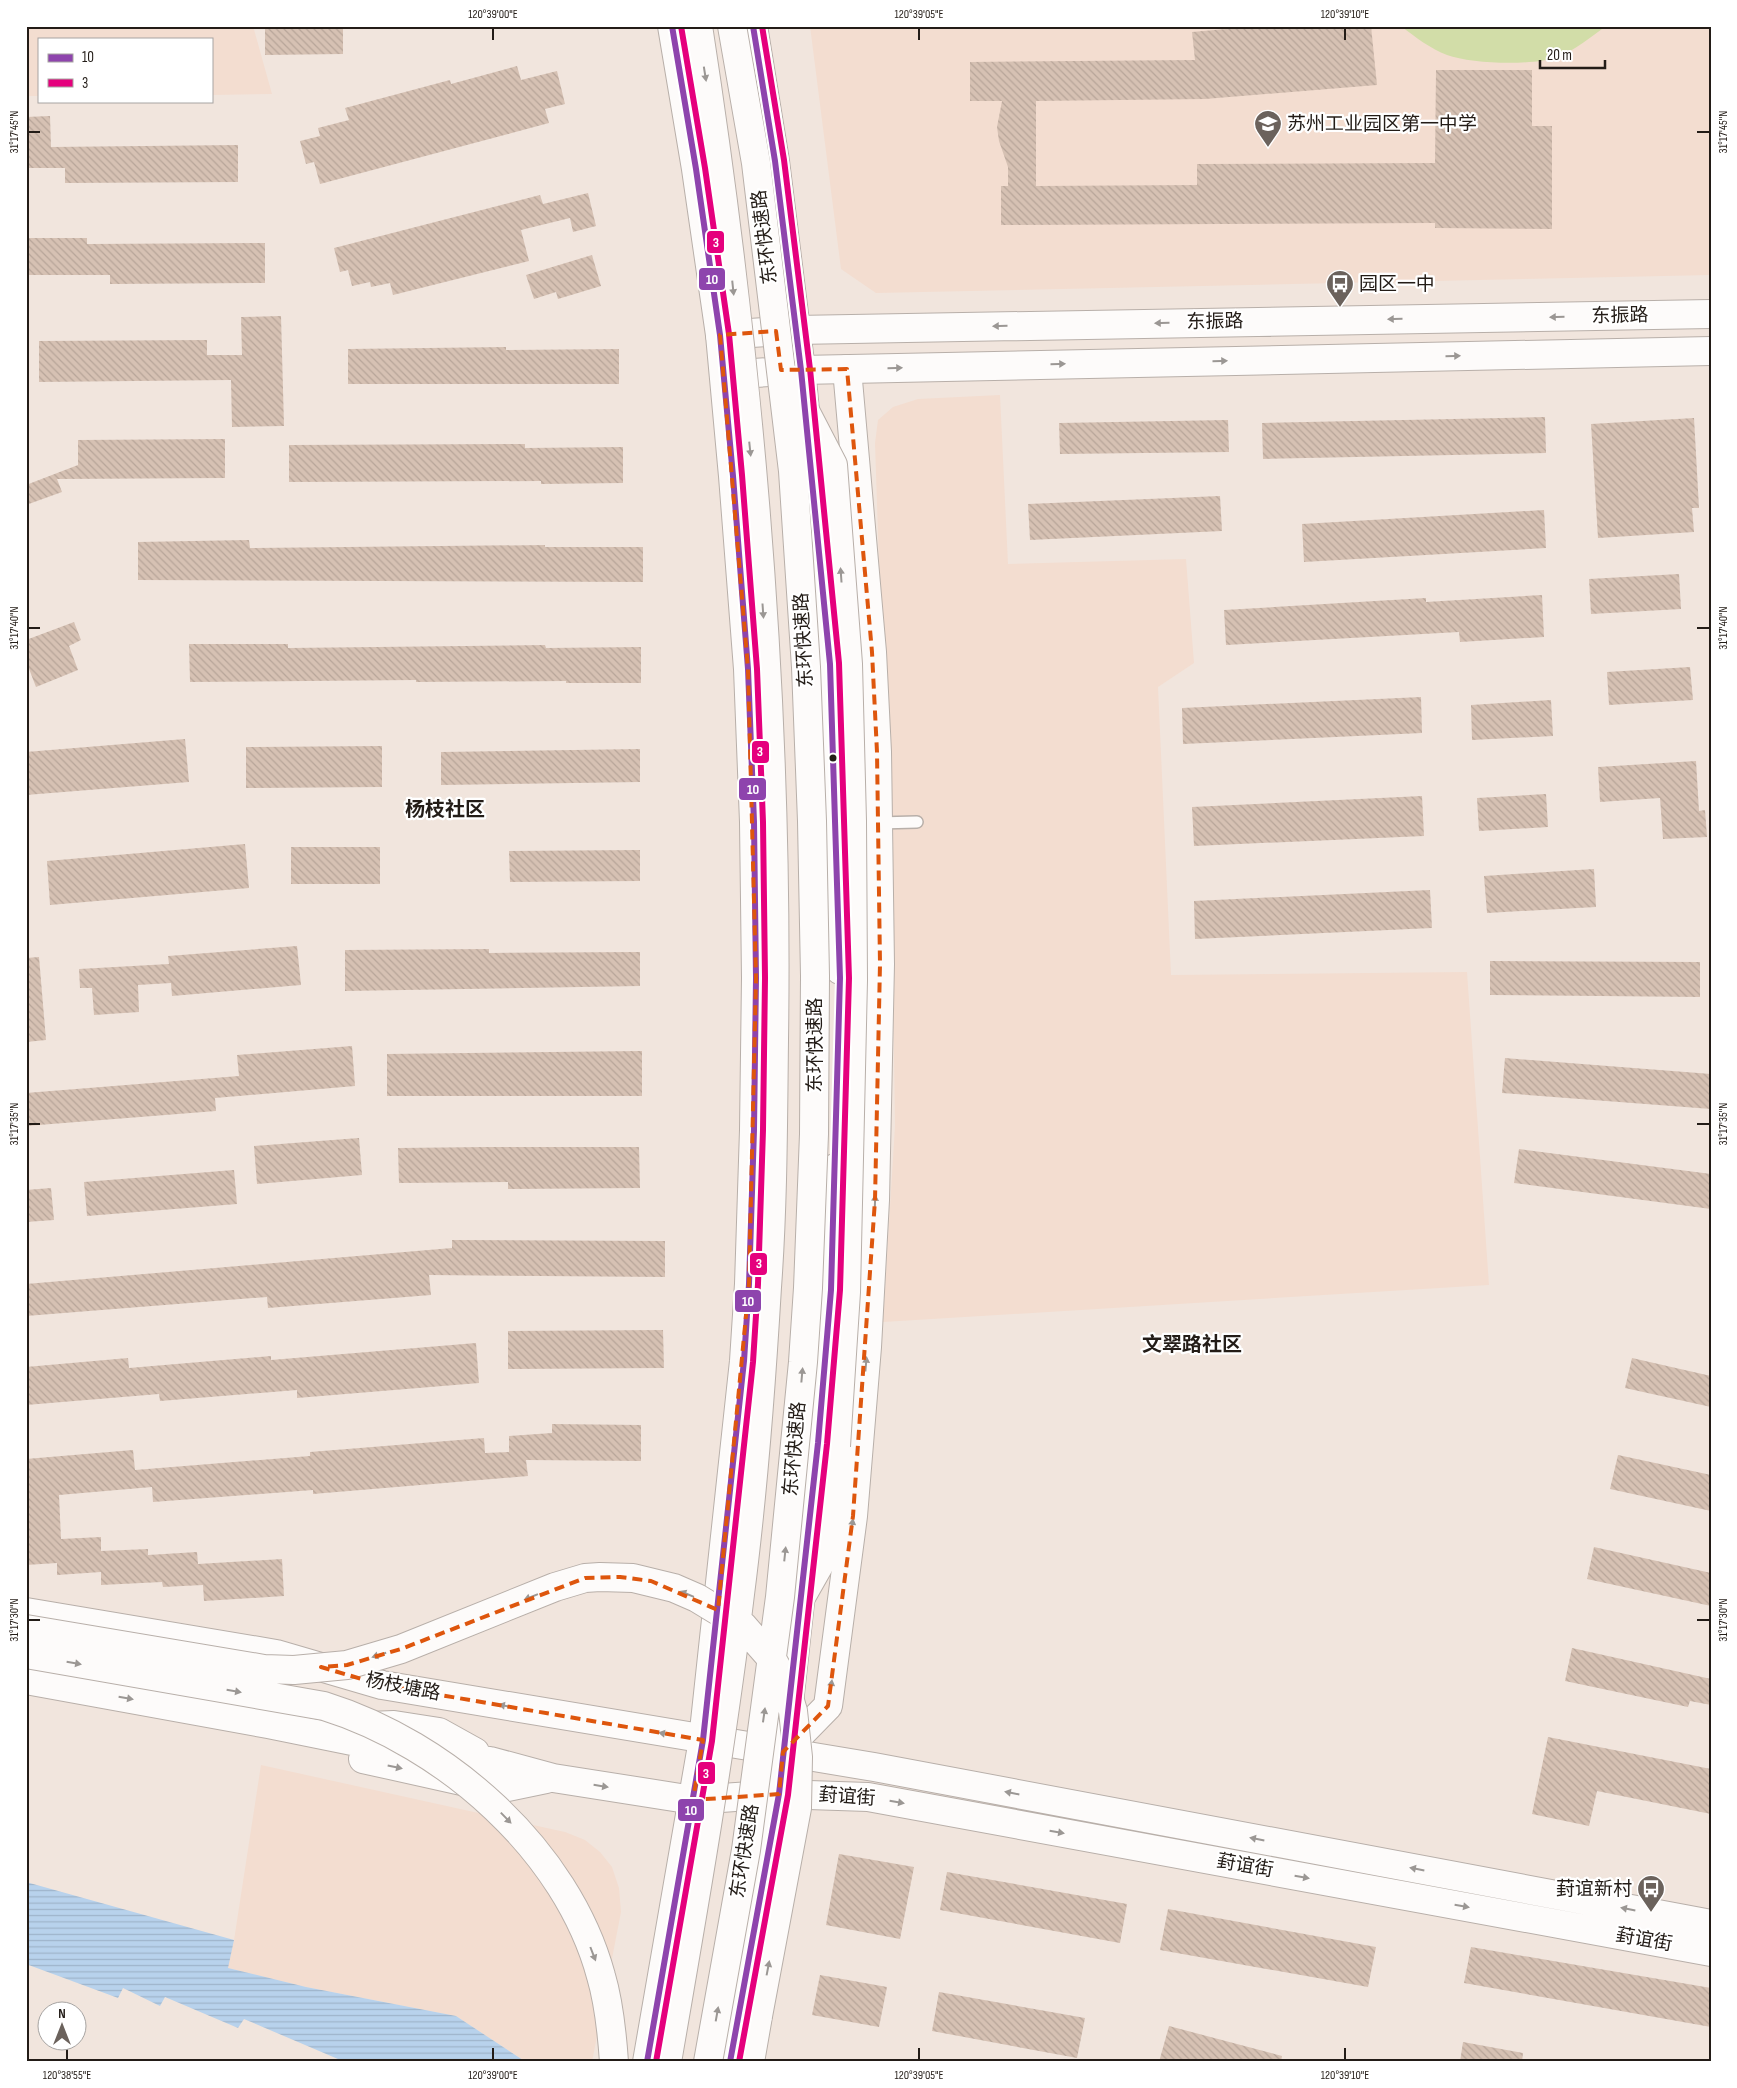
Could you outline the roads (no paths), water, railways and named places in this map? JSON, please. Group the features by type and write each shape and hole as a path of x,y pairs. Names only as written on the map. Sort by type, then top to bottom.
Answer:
{"main road":[{"path":"647,2062 704,1740 744,1361 749,1284 754,1130 756,978 754,822 748,669 734,476 720,335 696,169 672,26"},
{"name":"东环快速路","path":"667,2062 704,1846 740,1593 767,1292 773,1132 775,978 774,821 767,668 753,472 741,357 720,167 698,26"},
{"name":"东环快速路","path":"708,2062 746,1850 780,1597 808,1288 814,1125 815,976 812,821 806,667 793,471 790,365 732,26"},
{"path":"730,2062 779,1794 818,1444 831,1290 840,978 830,664 790,365 796,330 775,161 753,26"},
{"name":"东振路","path":"720,335 796,330 1711,314"},
{"name":"东振路","path":"724,375 790,365 847,369 1711,351"},
{"path":"790,365 833,466 848,664 852,820 853,1000 846,1292 836,1446 822,1560 801,1597"},
{"path":"783,1752 828,1706 853,1516 867,1347 875,1200 880,964 878,823 872,652 847,369"},
{"path":"830,664 836,636 841,628 854,612 868,604"},
{"path":"836,813 842,820 849,823 878,823"},
{"path":"26,1629 264,1669 294,1670 347,1665 401,1648 555,1587 585,1578 620,1577 651,1581 697,1598 723,1612 743,1626 754,1637 779,1669 789,1694 798,1757 796,1816 750,2062"},
{"name":"杨枝塘路","path":"26,1612 276,1654 382,1685 783,1752"},
{"path":"26,1654 324,1706 353,1715 392,1734 468,1783 508,1820 529,1844 555,1878 578,1919 594,1954 601,1975 611,2031 614,2062"},
{"path":"26,1680 372,1745 490,1761 552,1778 693,1800 779,1794"},
{"path":"285,1728 320,1750 498,1789 552,1778"},
{"name":"葑谊街","path":"783,1752 874,1767 1711,1924"},
{"name":"葑谊街","path":"779,1794 868,1797 1711,1952"}],"lane":[{"path":"878,823 917,822"}],"water":[{"path":"26,1882 234,1940 228,1968 306,1987 456,2016 526,2062 345,2062 244,2019 238,2028 165,1997 160,2006 123,1988 118,1998 26,1964"}],"place":[{"name":"苏州工业园区第一中学","path":"1268,148"},
{"name":"园区一中","path":"1340,308"},
{"name":"葑谊新村","path":"1651,1913"}],"district":[{"name":"杨枝社区","path":"445,810"},
{"name":"文翠路社区","path":"1192,1345"}]}
